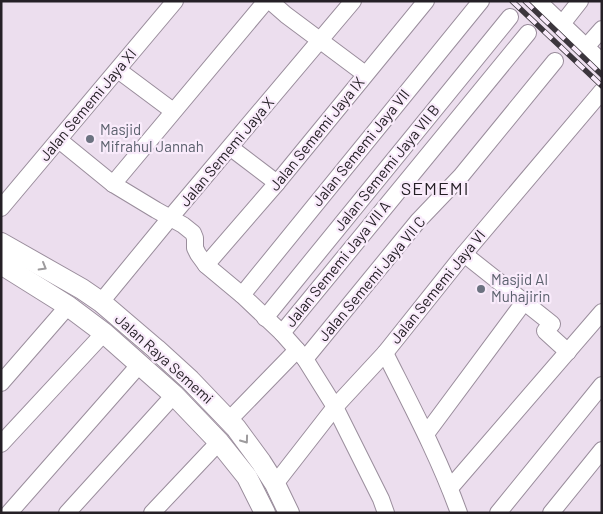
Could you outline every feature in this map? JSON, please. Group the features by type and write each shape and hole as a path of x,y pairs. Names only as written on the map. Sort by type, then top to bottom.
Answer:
{"main road":[{"name":"Jalan Raya Sememi","path":"1,243 82,289 101,302 190,380 229,420 275,484 289,513"},
{"name":"Jalan Raya Sememi","path":"1,264 68,306 104,333 174,395 219,442 247,477 259,510"}],"street":[{"name":"Jalan Sememi Jaya XI","path":"1,208 175,1"},
{"path":"113,184 266,1"},
{"path":"270,1 365,74"},
{"name":"Jalan Sememi Jaya X","path":"101,302 353,1"},
{"name":"Jalan Sememi Jaya IX","path":"206,265 277,183 426,1"},
{"name":"Jalan Sememi Jaya VII","path":"242,295 481,1"},
{"path":"538,1 602,62"},
{"path":"562,24 580,1"},
{"name":"Jalan Sememi Jaya VII B","path":"265,318 510,18"},
{"path":"586,47 602,29"},
{"name":"Jalan Sememi Jaya VII A","path":"282,333 528,33"},
{"name":"Jalan Sememi Jaya VII C","path":"301,355 418,221 461,176 555,62"},
{"path":"118,70 173,111"},
{"name":"Jalan Sememi Jaya VI","path":"275,484 335,407 385,352 464,254 602,91"},
{"path":"59,140 113,184 183,225 193,233 198,254 206,265 242,295 282,333 301,355 335,407 381,499 386,513"},
{"path":"231,148 277,183"},
{"path":"464,254 552,324 546,331 568,352"},
{"path":"426,434 524,302"},
{"path":"1,383 68,306"},
{"path":"450,488 602,312"},
{"path":"1,444 104,333"},
{"path":"385,352 426,434 459,513"},
{"path":"229,420 301,355"},
{"path":"9,513 140,364"},
{"path":"498,513 602,385"},
{"path":"67,513 174,395"},
{"path":"152,513 219,442"},
{"path":"551,513 602,450"}],"railway":[{"path":"512,1 602,86"},
{"path":"525,1 602,75"}],"place":[{"name":"Masjid Mifrahul Jannah","path":"90,139"},
{"name":"Masjid Al Muhajirin","path":"481,289"}],"district":[{"name":"SEMEMI","path":"435,189"}]}
